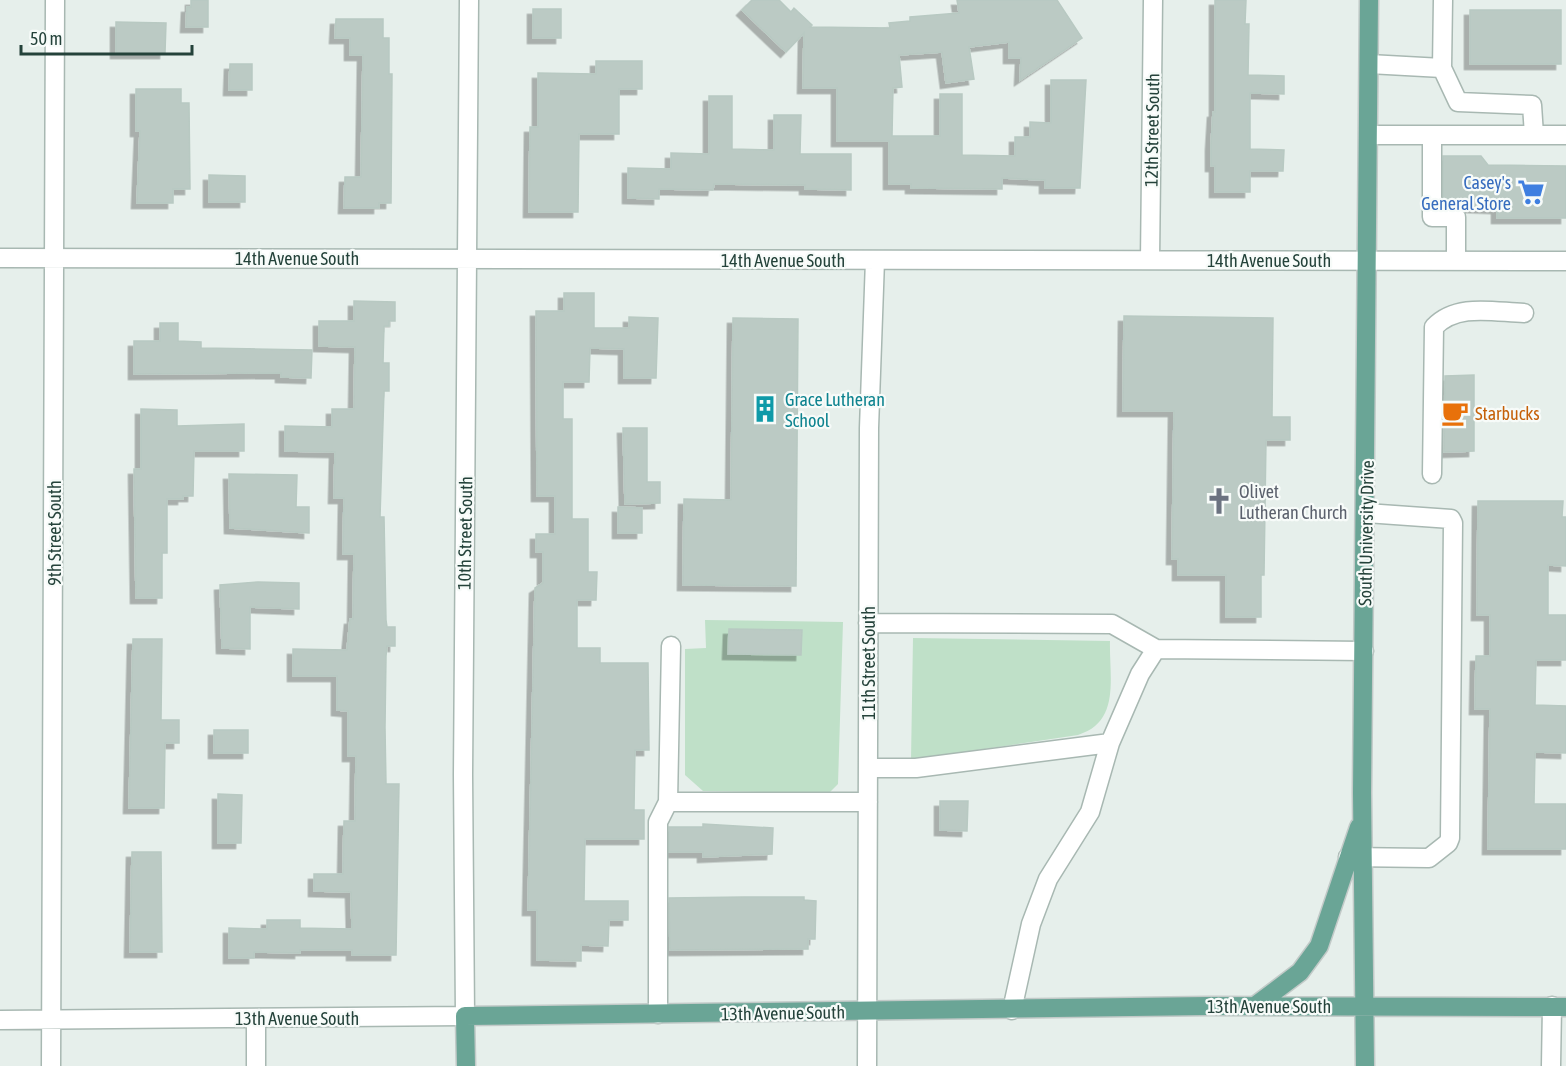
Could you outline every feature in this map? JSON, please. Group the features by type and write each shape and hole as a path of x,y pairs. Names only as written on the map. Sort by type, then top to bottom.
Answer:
{"main road":[{"name":"South University Drive","path":"1365,1066 1366,1006 1356,857 1363,818 1369,260 1369,0"},
{"path":"1255,1006 1300,972 1319,946 1356,857"},
{"name":"13th Avenue South","path":"465,1016 1255,1006 1559,1006"},
{"name":"10th Street South","path":"465,1016 466,1066"}],"street":[{"name":"9th Street South","path":"51,1066 56,259 55,0"},
{"name":"10th Street South","path":"465,1016 463,775 469,0"},
{"name":"12th Street South","path":"1150,260 1153,0"},
{"path":"1443,0 1442,68 1458,102 1532,105 1534,135"},
{"path":"1369,64 1442,68"},
{"path":"1369,135 1566,135"},
{"path":"1432,136 1432,217 1456,217 1456,261"},
{"name":"14th Avenue South","path":"0,258 1566,261"},
{"name":"11th Street South","path":"867,1066 869,428 875,260"},
{"path":"1432,474 1434,327 1445,316 1461,311 1524,313"},
{"path":"1356,857 1429,858 1436,854 1450,838 1453,523 1451,519 1366,513"},
{"path":"868,623 1112,624 1156,649 1364,651"},
{"path":"658,1014 658,822 668,802 671,646"},
{"path":"1012,1010 1031,924 1048,879 1090,812 1110,743 1140,674 1156,649"},
{"path":"869,768 916,768 1110,743"},
{"path":"668,802 868,802"},
{"path":"1551,1066 1559,1006"},
{"name":"13th Avenue South","path":"0,1020 465,1016"},
{"path":"256,1018 256,1066"}],"green space":[{"path":"705,620 843,622 838,784 829,793 703,791 685,775 685,649 706,648"},
{"path":"913,638 1110,641 1111,683 1107,709 1092,729 1078,735 911,760"}],"building":[{"path":"191,0 208,0 208,27 186,27 187,7 191,7"},
{"path":"752,0 779,0 791,12 794,8 812,25 810,27 890,28 889,23 910,21 910,17 959,13 957,0 1057,0 1082,38 1020,80 1021,58 1009,58 1009,42 969,47 974,79 946,83 942,52 899,55 902,87 893,88 892,136 940,136 940,94 962,94 962,155 1015,156 1015,137 1030,137 1030,122 1051,123 1051,80 1086,80 1080,188 1045,188 1045,180 1002,178 1002,189 911,188 911,184 889,184 889,141 837,141 837,88 803,88 804,33 786,52 742,10"},
{"path":"1215,0 1246,0 1245,24 1249,24 1248,75 1284,76 1284,94 1250,93 1250,149 1284,150 1283,171 1250,171 1250,192 1215,192 1215,166 1211,166 1211,145 1213,112 1215,112"},
{"path":"533,9 561,9 561,38 533,38"},
{"path":"1470,10 1561,10 1561,64 1470,64"},
{"path":"336,19 383,19 383,38 389,38 389,74 392,74 391,203 379,203 379,208 344,208 345,177 361,177 363,55 350,55 350,38 335,38"},
{"path":"116,22 166,23 165,53 116,53"},
{"path":"596,61 642,61 642,89 619,89 619,134 579,134 578,212 529,212 530,127 538,127 538,73 596,74"},
{"path":"230,64 252,64 252,90 229,90"},
{"path":"136,89 181,89 181,103 189,103 190,189 173,189 173,203 137,203 140,131 136,131"},
{"path":"709,96 732,96 732,149 774,150 774,115 801,115 800,154 851,154 851,190 805,189 805,185 714,184 713,190 659,189 659,199 628,198 628,168 671,169 671,153 709,154"},
{"path":"1443,156 1481,156 1488,165 1566,166 1566,218 1497,218 1497,208 1443,206"},
{"path":"209,175 245,176 245,202 209,202"},
{"path":"564,293 594,293 594,328 629,328 629,317 658,318 656,378 624,378 624,349 590,348 589,382 563,382 563,419 572,419 572,519 588,519 588,572 597,572 596,600 577,600 577,648 600,648 600,663 648,663 649,750 635,750 634,810 644,810 644,839 585,839 584,901 628,901 628,920 609,920 608,946 581,945 581,961 537,960 537,910 528,910 535,588 543,583 543,552 536,552 536,534 555,534 555,496 537,496 536,311 564,311"},
{"path":"354,301 395,302 395,321 389,321 389,326 384,326 383,363 389,363 389,391 384,391 380,517 384,517 386,620 387,627 395,627 395,646 387,646 386,656 385,727 386,784 399,784 396,955 352,955 352,950 300,950 300,953 254,952 254,958 229,958 229,928 267,929 267,920 300,920 300,928 352,929 351,892 314,891 314,874 343,874 344,821 355,821 356,756 348,756 348,711 337,710 337,676 293,676 293,649 347,650 350,619 353,619 354,554 343,554 344,498 334,498 335,452 285,451 285,426 332,427 332,409 354,409 355,347 319,346 319,321 354,321"},
{"name":"Olivet Lutheran Church","path":"1124,316 1273,318 1272,417 1290,417 1290,440 1266,440 1264,575 1261,575 1261,617 1226,617 1226,575 1178,575 1178,559 1172,559 1174,411 1123,411"},
{"name":"Grace Lutheran School","path":"733,318 798,319 796,586 683,585 684,499 731,500"},
{"path":"160,323 178,323 178,341 201,342 201,348 312,350 311,378 281,377 281,373 134,374 134,341 160,341"},
{"name":"Starbucks","path":"1474,375 1474,451 1444,452 1445,376"},
{"path":"141,409 177,410 177,426 244,424 244,451 194,451 193,496 183,496 183,499 167,499 167,553 162,553 162,598 136,598 134,469 141,469"},
{"path":"623,428 647,428 647,482 660,482 660,503 625,504"},
{"path":"229,474 297,475 296,507 309,507 309,533 230,528"},
{"path":"1478,501 1563,501 1562,517 1566,517 1566,566 1548,565 1548,615 1566,615 1566,660 1536,660 1535,705 1566,706 1566,753 1535,752 1534,804 1566,804 1566,849 1488,849 1490,709 1475,709 1476,656 1490,656 1490,615 1477,615"},
{"path":"618,507 642,508 642,533 618,533"},
{"path":"258,582 299,583 299,609 250,607 250,649 222,648 220,585"},
{"path":"729,629 802,630 801,655 728,654"},
{"path":"133,639 162,639 161,720 179,720 179,743 165,743 164,808 129,808"},
{"path":"214,730 248,730 248,753 214,753"},
{"path":"218,794 242,795 241,843 218,843"},
{"path":"940,801 968,801 967,831 940,830"},
{"path":"703,824 773,828 772,854 703,857 703,852 669,852 669,827 703,827"},
{"path":"132,852 161,852 162,952 130,952"},
{"path":"804,897 804,900 816,901 815,939 808,939 808,949 670,950 669,898"}],"place":[{"name":"Casey's General Store","path":"1531,192"},
{"name":"Grace Lutheran School","path":"765,409"},
{"name":"Starbucks","path":"1455,413"},
{"name":"Olivet Lutheran Church","path":"1219,501"}]}
